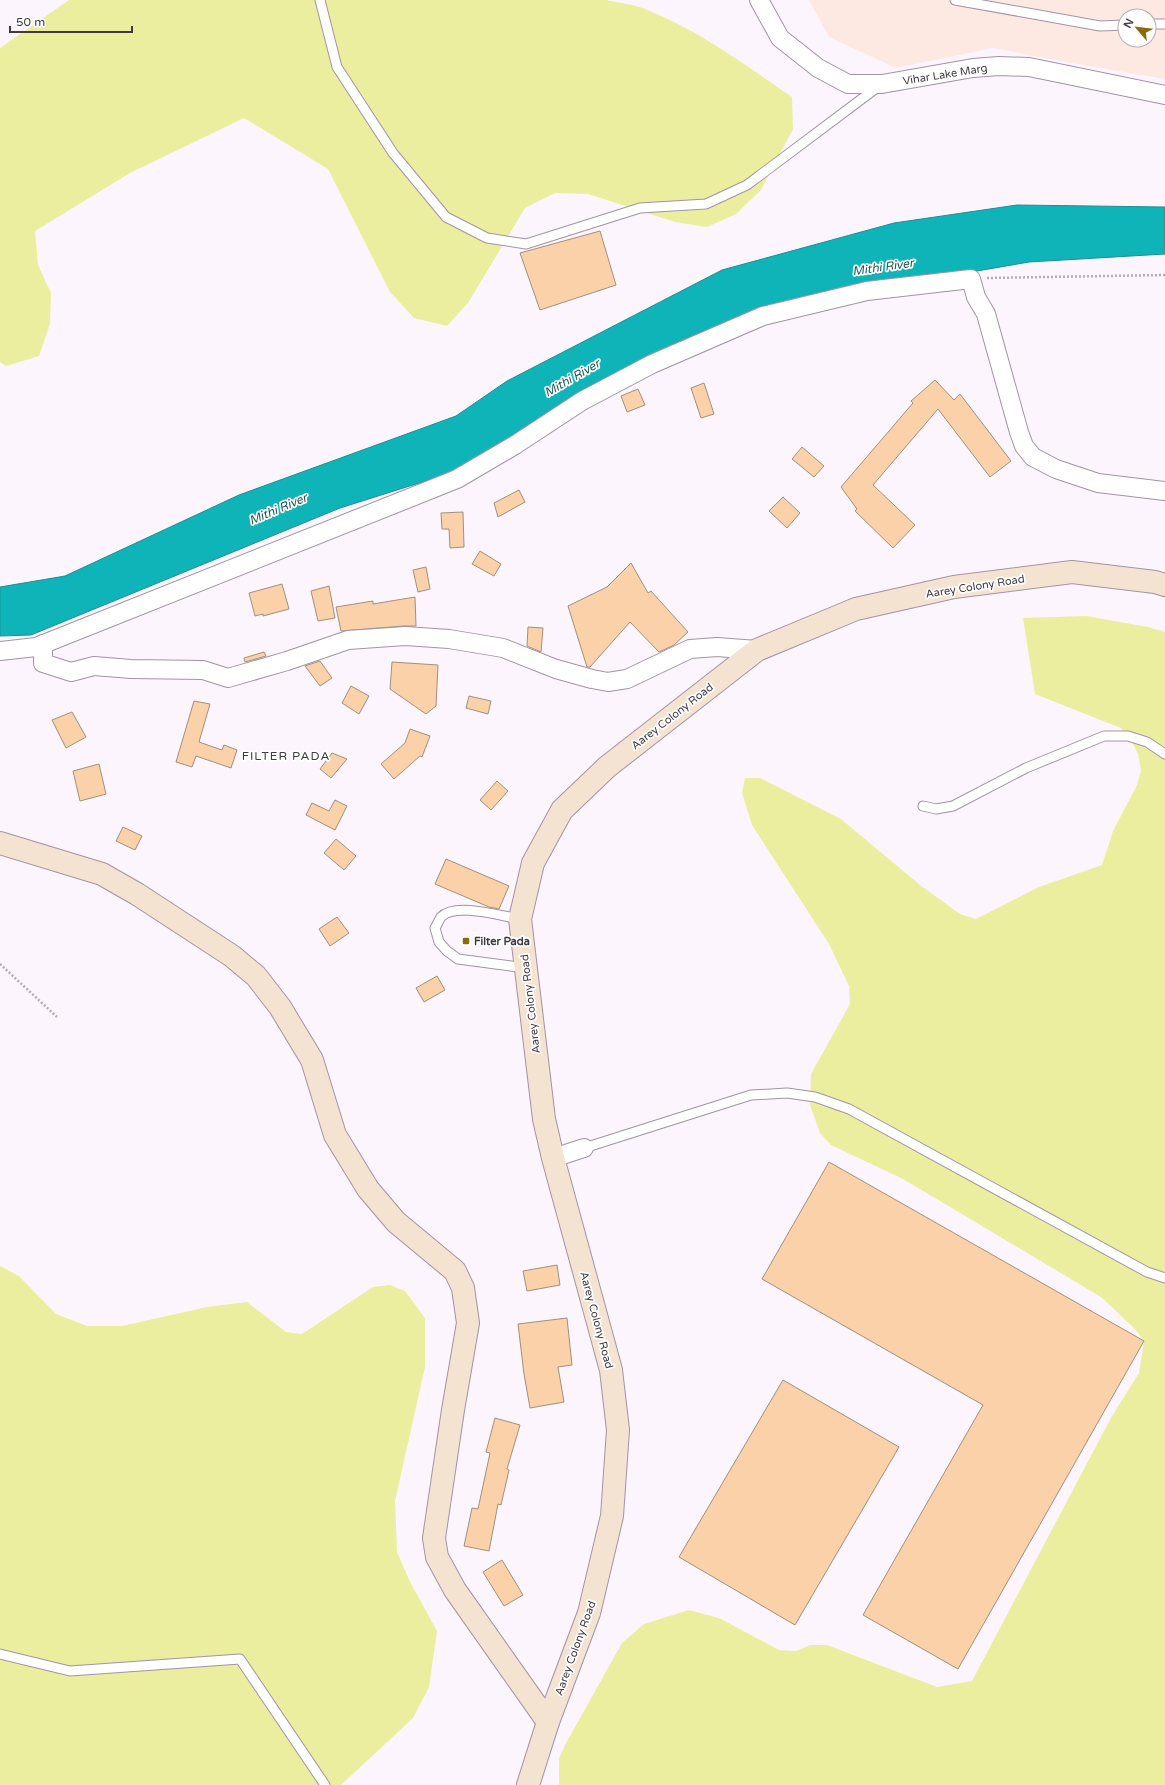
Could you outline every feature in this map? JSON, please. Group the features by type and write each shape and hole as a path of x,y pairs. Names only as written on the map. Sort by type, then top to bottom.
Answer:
{"main road":[{"name":"Aarey Colony Road","path":"528,1785 548,1722 589,1613 612,1516 618,1430 611,1370 553,1158 544,1119 520,919 533,864 562,810 607,767 756,650 856,609 954,587 1072,572 1165,584"},
{"path":"0,843 102,874 137,894 232,956 256,976 280,1007 312,1060 335,1135 368,1189 396,1222 455,1271 463,1288 468,1323 453,1410 434,1538 437,1557 455,1590 548,1722"}],"street":[{"name":"Vihar Lake Marg","path":"758,0 780,38 818,68 848,84 882,84 973,68 999,66 1029,67 1165,94"},
{"path":"0,651 36,647 457,478 515,445 582,401 652,364 763,316 867,290 971,279 976,297 986,314 1019,432 1024,446 1032,457 1056,469 1098,483 1165,491"},
{"path":"43,644 43,663 71,672 94,666 131,669 203,670 228,678 287,661 348,640 405,636 449,639 503,648 556,669 608,682 627,680 690,649 717,647 756,650"},
{"path":"553,1158 584,1148"}],"lane":[{"path":"320,0 337,67 393,153 446,217 487,238 526,244 640,208 706,204 747,185 882,84"},
{"path":"955,0 1100,26 1117,25"},
{"path":"923,806 936,809 953,806 1026,768 1104,736 1128,736 1147,742 1165,754"},
{"path":"520,919 473,910 455,910 441,916 435,928 439,942 447,951 458,958 526,968"},
{"path":"584,1148 750,1096 787,1093 815,1097 849,1109 1147,1272 1165,1278"},
{"path":"0,1654 70,1671 240,1659 326,1785"}],"path":[{"path":"971,279 1165,275"},
{"path":"0,964 57,1017"}],"shaded area":[{"path":"809,0 1165,0 1165,79 993,48 896,68 829,37"}],"green space":[{"path":"69,0 606,0 640,7 665,17 721,49 792,97 793,129 761,190 736,214 707,227 675,222 588,194 555,193 525,208 468,303 447,326 414,318 390,292 328,169 244,118 130,173 35,231 38,265 51,293 50,324 39,356 6,366 0,362 0,48"},
{"path":"1086,616 1148,627 1165,632 1165,1785 559,1785 559,1758 622,1643 644,1624 689,1610 719,1618 779,1650 796,1651 810,1645 827,1645 937,1687 972,1681 1112,1416 1139,1373 1144,1341 1135,1329 1101,1297 903,1179 831,1145 820,1133 810,1105 811,1074 850,1004 849,986 829,944 752,825 742,793 745,778 760,778 841,819 920,885 960,914 976,919 1039,887 1102,865 1113,831 1137,785 1141,770 1138,754 1131,740 1121,728 1035,694 1023,618"},
{"path":"0,1266 19,1276 56,1314 87,1326 122,1326 207,1307 247,1302 286,1332 302,1334 373,1287 390,1285 405,1291 425,1318 425,1367 395,1501 397,1552 410,1582 437,1631 429,1687 413,1718 341,1785 0,1785"}],"water":[{"name":"Mithi River","path":"1017,205 1165,207 1165,254 1029,262 757,309 454,472 340,508 31,635 0,636 0,587 65,576 239,495 456,416 507,381 722,270 894,223"}],"building":[{"path":"600,231 616,285 540,310 520,253"},
{"path":"935,380 954,400 960,394 1011,461 990,477 938,409 873,485 915,525 893,548 855,511 857,509 841,487 913,403 911,401"},
{"path":"704,383 714,414 701,418 691,388"},
{"path":"638,389 645,405 627,412 621,396"},
{"path":"802,447 824,466 814,477 792,459"},
{"path":"519,490 525,502 498,517 494,503"},
{"path":"783,497 800,513 787,528 769,511"},
{"path":"463,512 464,547 450,548 449,529 442,529 441,513"},
{"path":"480,551 501,564 494,576 472,564"},
{"path":"631,563 648,593 651,591 688,632 674,645 659,652 630,622 590,667 587,667 568,606 607,587"},
{"path":"426,567 430,589 418,592 413,570"},
{"path":"282,584 289,609 263,616 263,614 255,616 249,593"},
{"path":"329,586 335,618 318,621 311,591"},
{"path":"415,597 416,626 341,631 336,607 373,601 373,604"},
{"path":"528,627 543,628 541,652 527,646"},
{"path":"264,652 266,656 245,662 244,658"},
{"path":"320,661 332,678 320,686 305,666"},
{"path":"392,662 438,665 436,706 426,714 390,689"},
{"path":"351,686 369,696 359,714 342,703"},
{"path":"469,696 491,701 488,714 466,708"},
{"path":"194,701 210,704 199,742 222,750 224,745 237,750 231,768 196,756 192,767 176,762"},
{"path":"72,712 86,737 66,748 52,720"},
{"path":"410,729 430,736 422,757 420,756 394,779 381,764 405,743"},
{"path":"332,753 347,759 331,778 320,769"},
{"path":"99,764 106,794 80,801 73,771"},
{"path":"497,781 508,791 491,810 480,800"},
{"path":"335,800 347,806 335,830 306,815 312,803 329,811"},
{"path":"123,827 142,836 135,850 116,841"},
{"path":"336,839 356,856 344,870 324,853"},
{"path":"446,859 509,886 499,909 489,907 435,884"},
{"path":"337,917 349,933 330,946 319,929"},
{"path":"437,976 445,990 424,1002 416,988"},
{"path":"829,1162 1144,1341 958,1669 863,1615 983,1405 762,1279"},
{"path":"557,1265 560,1285 527,1291 523,1271"},
{"path":"567,1318 572,1365 558,1367 564,1402 530,1408 518,1324"},
{"path":"783,1380 899,1447 795,1625 679,1557"},
{"path":"495,1418 520,1425 507,1469 509,1470 501,1505 498,1504 489,1551 464,1546 472,1508 478,1509 490,1453 486,1452"},
{"path":"502,1560 523,1595 504,1606 483,1572"}],"place":[{"name":"Filter Pada","path":"466,941"}],"district":[{"name":"FILTER PADA","path":"286,756"}]}
